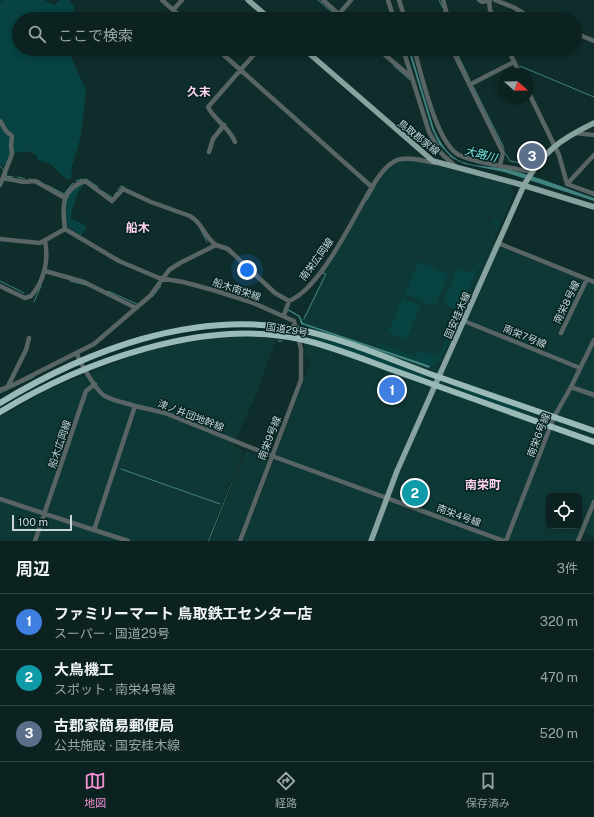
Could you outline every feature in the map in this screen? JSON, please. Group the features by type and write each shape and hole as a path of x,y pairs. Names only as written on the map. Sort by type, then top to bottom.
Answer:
{"highway":[{"name":"国道29号","path":"0,403 20,391 80,361 150,336 201,327 248,325 297,329 374,353 594,431"},
{"name":"国道29号","path":"0,412 30,394 84,370 144,349 204,337 235,333 299,339 435,385 594,442"}],"main road":[{"path":"248,0 262,12"},
{"name":"鳥取郡家線","path":"312,56 411,143 438,164 525,183 594,207"},
{"name":"国安桂木線","path":"371,541 387,498 435,385 525,183 540,160 555,146 574,133 594,123"}],"street":[{"path":"162,0 173,10 182,0"},
{"path":"323,0 337,12"},
{"path":"341,12 351,0"},
{"path":"388,0 392,12"},
{"path":"399,0 403,12"},
{"path":"443,0 446,12"},
{"path":"479,0 482,2 493,0 515,8 521,12"},
{"path":"489,0 491,12"},
{"path":"582,36 594,41"},
{"path":"225,56 372,187"},
{"path":"235,142 230,131 214,117 208,106 253,56"},
{"path":"386,56 411,77"},
{"path":"405,56 429,132 444,156 457,168"},
{"path":"416,56 437,125 443,138 452,149 458,154 469,159 531,173"},
{"path":"456,56 471,84 503,153 500,165"},
{"path":"511,56 517,68"},
{"path":"471,84 514,62"},
{"path":"534,103 555,146 567,184"},
{"path":"0,120 6,131 12,136 10,145 12,154 0,185"},
{"path":"209,152 213,139 224,125"},
{"path":"574,133 594,135"},
{"path":"444,156 452,149"},
{"path":"567,184 594,155"},
{"name":"南栄広岡線","path":"289,301 300,295 324,267 372,187 383,172 396,161 402,159 438,164"},
{"path":"3,178 24,182 35,181 65,198"},
{"path":"0,239 45,241 65,229 63,206 65,198 71,187 85,181 112,201 123,189 151,202 196,219 208,239 216,245 228,249 274,293 289,301 284,315"},
{"path":"567,184 594,194"},
{"name":"船木南栄線","path":"65,229 119,261 164,279 213,290 284,315 294,321 297,329"},
{"path":"0,286 25,298 34,293 44,271 46,255 45,241"},
{"path":"498,243 594,282"},
{"path":"0,390 77,354 94,344 150,296 164,279 169,270 216,245"},
{"path":"44,271 84,282 136,308"},
{"name":"南栄8号線","path":"561,333 587,279"},
{"name":"南栄7号線","path":"464,321 580,368"},
{"name":"南栄9号線","path":"240,541 301,380 302,363 297,329"},
{"path":"7,388 26,350 30,338"},
{"name":"南栄6号線","path":"505,541 550,426 594,340"},
{"name":"津ノ井団地幹線","path":"77,354 84,370 100,393 106,396 135,406 165,413 272,456 387,498"},
{"name":"船木広岡線","path":"35,541 86,391 95,384"},
{"path":"571,387 594,395"},
{"path":"94,530 135,406"},
{"name":"南栄4号線","path":"387,498 505,541"},
{"path":"0,499 128,541"},
{"path":"578,541 594,502"}],"shaded area":[{"path":"3,0 44,0 54,5 60,0 69,0 73,6 74,12 12,12 12,56 70,56 86,90 81,136 72,166 71,179 68,180 52,165 37,159 37,156 31,152 12,154 9,132 0,120 0,2"},
{"path":"410,56 412,56 434,129 443,146 450,154 458,160 469,164 506,169 550,182 594,198 594,201 504,172 465,164 452,158 439,144 432,129"},
{"path":"0,121 11,139 11,149 6,169 0,164"},
{"path":"399,160 420,161 511,185 514,194 493,244 594,284 594,537 583,533 580,541 243,541 311,361 304,357 305,350 300,324 323,275 321,273 378,180 390,166"},
{"path":"86,183 78,192 70,218 87,226 81,236 66,225 64,206 73,186"},
{"path":"493,220 499,223 459,311 443,304 457,270 460,268 470,273 471,270 476,271 497,225 492,222"},
{"path":"420,262 449,275 435,305 433,306 405,293 418,263"},
{"path":"405,299 421,306 406,340 388,332 402,300"},
{"path":"288,309 300,316 303,323 430,366 429,368 301,324 299,317 287,310"},
{"path":"456,315 460,316 439,362 431,366 377,346 379,344 416,357 419,350 438,357"},
{"path":"242,336 276,339 259,388 233,446 243,451 207,541 0,541 0,417 51,388 137,354 182,343"},
{"path":"314,337 358,350 426,376 425,379 314,339"},
{"path":"449,382 508,403 522,410 518,412 448,385"},
{"path":"245,450 209,541 208,541"},
{"path":"246,451 267,458 268,461 237,541 210,541"}],"waterway":[{"path":"318,0 332,12"},
{"path":"439,0 443,8"},
{"path":"458,56 470,80"},
{"path":"394,66 410,80"},
{"path":"520,66 594,97"},
{"path":"473,86 504,148"},
{"path":"506,154 510,161 526,164"},
{"path":"0,166 4,170"},
{"path":"7,173 6,176 13,177"},
{"path":"18,177 25,179"},
{"path":"29,179 40,181"},
{"path":"76,181 82,179"},
{"path":"86,179 98,187"},
{"path":"47,185 64,194 73,183"},
{"path":"118,190 121,186 124,187"},
{"path":"367,200 375,186"},
{"path":"102,191 113,198"},
{"path":"114,195 117,192"},
{"path":"200,228 207,242"},
{"path":"304,319 326,274 323,273 324,271"},
{"path":"0,281 24,293"},
{"path":"70,281 86,285"},
{"path":"34,302 41,286"},
{"path":"152,297 161,286"},
{"path":"108,291 137,304"},
{"path":"0,393 34,377"},
{"path":"121,469 220,504"}],"place":[{"name":"古郡家簡易郵便局","path":"532,156"},
{"name":"ファミリーマート 鳥取鉄工センター店","path":"392,390"},
{"name":"大鳥機工","path":"415,493"}],"district":[{"name":"久末","path":"199,92"},
{"name":"船木","path":"138,228"},
{"name":"南栄町","path":"483,485"}],"water label":[{"name":"大路川","path":"481,154"}]}
